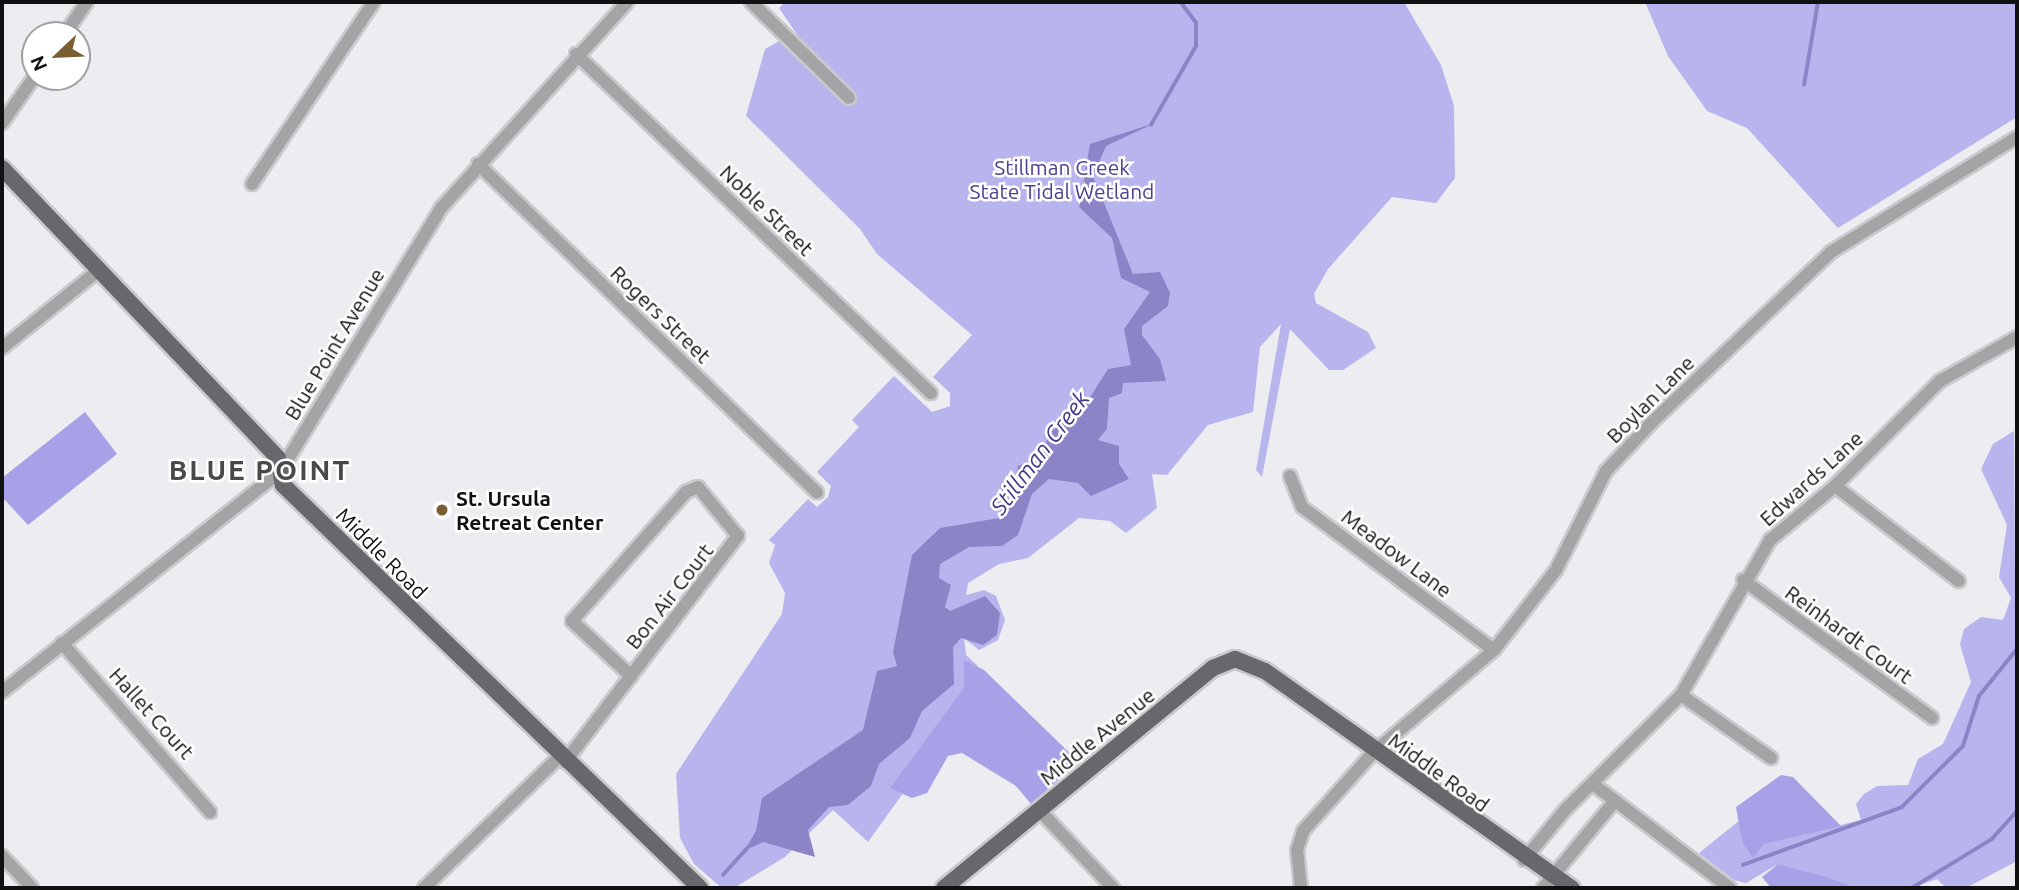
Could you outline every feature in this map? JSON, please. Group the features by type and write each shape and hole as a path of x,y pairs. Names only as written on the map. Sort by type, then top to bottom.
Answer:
{"main road":[{"name":"Middle Road","path":"2,168 278,458 283,485 562,759 701,888"},
{"name":"Middle Avenue","path":"944,888 1225,661 1244,659 1285,685"},
{"name":"Middle Road","path":"1285,685 1524,860 1555,875 1572,888"}],"street":[{"path":"74,21 88,2"},
{"path":"252,184 374,2"},
{"name":"Blue Point Avenue","path":"2,692 280,472 409,257 478,164 576,54 627,2"},
{"path":"751,2 849,98"},
{"name":"Noble Street","path":"576,54 931,393"},
{"path":"2,122 24,91"},
{"name":"Boylan Lane","path":"1301,888 1297,850 1303,831 1374,752 1494,650 1556,570 1606,471 1652,422 1831,252 2017,137"},
{"name":"Rogers Street","path":"478,164 817,492"},
{"path":"2,348 99,270"},
{"name":"Edwards Lane","path":"1524,860 1593,784 1681,695 1724,624 1742,580 1770,540 1835,486 1940,381 2017,337"},
{"name":"Meadow Lane","path":"1290,476 1302,507 1494,650"},
{"path":"1835,486 1959,581"},
{"name":"Bon Air Court","path":"698,487 735,527 738,536 728,553 631,676 572,621 600,587 698,487"},
{"name":"Reinhardt Court","path":"1742,580 1932,718"},
{"name":"Hallet Court","path":"62,643 210,812"},
{"path":"424,888 562,759 631,676"},
{"path":"1681,695 1771,758"},
{"path":"1593,784 1730,888"},
{"path":"1543,888 1614,802"},
{"path":"1039,810 1113,888"},
{"path":"2,856 32,888"}],"green space":[{"name":"Stillman Creek State Tidal Wetland","path":"785,2 1404,2 1441,65 1454,106 1455,178 1436,203 1392,197 1328,269 1314,294 1316,303 1368,332 1376,348 1343,370 1329,370 1290,329 1262,477 1256,470 1281,324 1260,347 1253,412 1208,425 1167,475 1152,474 1157,508 1126,533 1110,521 1079,518 1028,558 999,564 968,583 966,595 984,590 996,596 1005,620 998,640 979,650 964,638 966,655 978,666 942,739 868,842 833,810 785,857 734,888 722,888 694,864 680,838 676,774 782,614 785,593 769,563 775,545 769,540 808,499 817,507 828,497 831,486 817,472 859,427 852,420 894,376 932,412 950,406 950,393 933,377 972,335 877,254 860,229 746,116 765,49 781,40 790,49 800,39 779,8"},
{"path":"1645,2 2017,2 2017,117 1838,228 1747,128 1707,111 1668,56"},
{"path":"2014,431 2017,861 1966,888 1946,888 1937,879 1914,887 1858,888 1778,864 1746,883 1734,880 1699,853 1740,820 1742,842 1763,844 1861,820 1856,804 1864,794 1877,786 1908,785 1918,759 1943,744 1971,682 1960,644 1964,629 1981,617 2003,620 2011,598 1999,577 2007,525 1981,469 1993,444"}],"shaded area":[{"path":"1155,123 1106,146 1093,176 1133,274 1160,272 1170,293 1168,306 1142,326 1142,335 1160,359 1166,381 1123,383 1122,393 1109,398 1107,429 1098,440 1119,446 1119,464 1129,479 1091,496 1078,483 1049,479 1032,494 1018,535 1002,546 969,547 940,564 939,578 951,585 945,607 950,611 985,596 1000,613 997,635 983,645 961,638 953,647 954,684 922,711 910,738 879,764 871,786 848,805 829,807 808,830 815,857 763,842 744,851 756,831 762,798 863,730 877,671 897,666 893,652 912,555 940,528 999,518 1009,506 1018,466 1043,456 1048,434 1085,405 1108,369 1131,365 1124,329 1150,292 1121,278 1112,238 1079,207 1090,144"},
{"path":"85,412 117,454 28,525 2,497 2,478"},
{"path":"964,660 984,670 1079,762 1031,804 1016,786 962,753 948,756 927,793 912,798 890,788 964,688"},
{"path":"1781,775 1793,777 1841,826 1764,844 1753,858 1742,842 1736,807"},
{"path":"1778,864 1857,888 1771,888 1762,877"}],"waterway":[{"name":"Stillman Creek","path":"1151,125 1196,46 1196,23 1180,2"},
{"path":"1804,85 1818,2"},
{"path":"1743,865 1902,807 1963,746 1979,696 2017,649"},
{"path":"1912,888 1992,839 2017,811"},
{"name":"Stillman Creek","path":"723,875 747,848"}],"place":[{"name":"St. Ursula Retreat Center","path":"442,510"}],"district":[{"name":"BLUE POINT","path":"260,470"}]}
